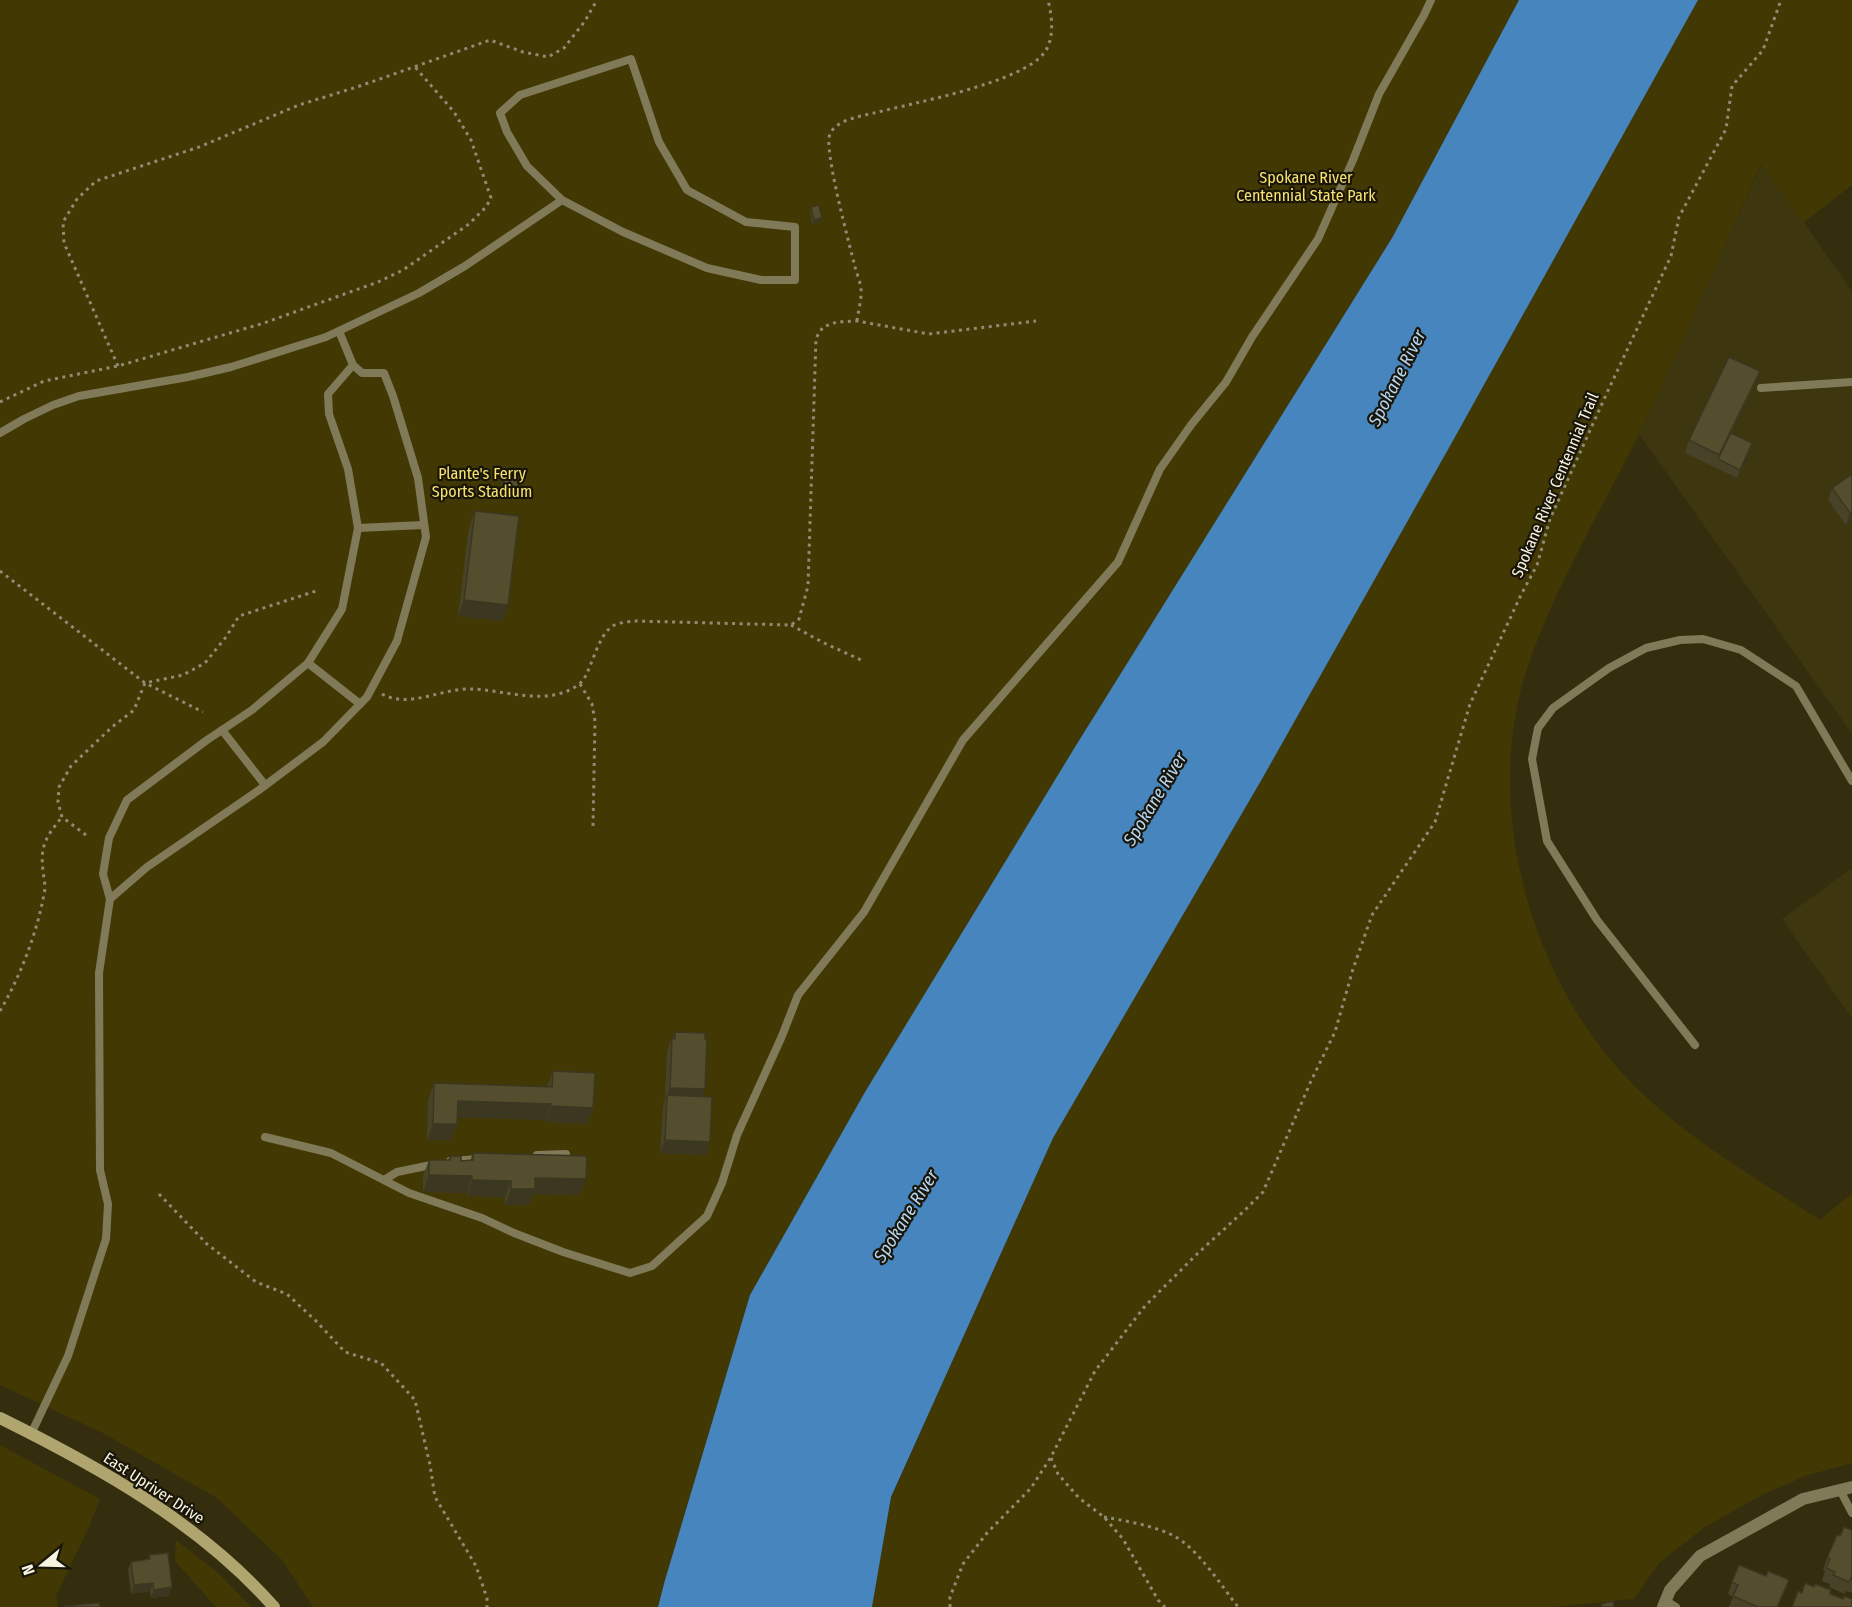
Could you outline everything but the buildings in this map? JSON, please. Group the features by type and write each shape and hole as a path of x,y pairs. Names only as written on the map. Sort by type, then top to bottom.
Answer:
{"street":[{"name":"East Upriver Drive","path":"0,1419 120,1482 163,1511 224,1558 258,1588 274,1607"},
{"path":"1668,1605 1670,1590 1700,1556 1803,1499 1846,1489"}],"lane":[{"path":"265,1137 331,1153 409,1193 482,1218 563,1252 630,1273 652,1266 707,1216 722,1183 737,1135 798,995 864,912 963,740 1118,562 1160,469 1191,425 1226,382 1252,337 1318,239 1379,94 1431,0"},
{"path":"631,60 659,142 687,190 746,222 795,227 795,280 761,280 707,268 623,232 562,200 527,166 507,132 500,113 520,96 631,60"},
{"path":"0,433 43,410 79,396 220,369 339,332 419,293 465,266 562,200"},
{"path":"110,899 147,867 323,742 367,697 397,641 426,537 418,478 384,373 362,373 352,365 339,332"},
{"path":"32,1434 68,1356 106,1239 108,1204 100,1170 99,973 110,899 103,874 108,838 127,800 252,710 308,663 342,609 358,528 348,469 329,414 328,394 352,365"},
{"path":"1761,388 1852,382"},
{"path":"358,528 423,525"},
{"path":"1695,1045 1597,920 1547,841 1532,759 1538,728 1553,708 1609,668 1646,648 1680,640 1703,639 1742,650 1796,686 1852,781"},
{"path":"308,663 360,704"},
{"path":"222,730 265,785"},
{"path":"531,1156 566,1154"},
{"path":"384,1180 397,1172 449,1161 484,1159"},
{"path":"1846,1489 1852,1513"}],"path":[{"path":"118,366 64,243 63,222 77,199 96,181 199,147 299,105 490,40 523,52 548,57 564,48 585,21 597,0"},
{"path":"857,321 862,293 838,197 829,152 829,134 837,125 858,117 973,88 1003,78 1034,63 1045,51 1051,36 1051,12 1048,0"},
{"name":"Spokane River Centennial Trail","path":"950,1607 950,1597 963,1564 987,1533 1031,1488 1051,1457 1095,1371 1145,1306 1263,1191 1335,1032 1353,969 1372,915 1435,822 1470,704 1537,565 1550,519 1671,256 1679,217 1726,129 1732,86 1763,51 1781,0"},
{"path":"0,402 44,381 118,366 264,323 378,282 403,270 469,224 486,207 491,198 471,140 454,112 414,67"},
{"path":"791,625 799,619 808,586 816,338 823,327 837,322 857,321 929,333 1036,321"},
{"path":"0,571 144,683 203,712"},
{"path":"144,683 183,675 205,663 239,616 320,590"},
{"path":"372,688 391,699 407,699 470,688 518,694 552,695 580,684 609,628 634,621 791,625 861,660"},
{"path":"86,835 62,817 58,802 59,787 71,766 112,727 134,710 144,683"},
{"path":"580,684 592,704 595,721 593,826"},
{"path":"0,1011 18,977 32,939 45,892 42,859 46,837 62,817"},
{"path":"159,1194 207,1244 256,1282 287,1294 345,1352 381,1363 415,1400 435,1497 476,1566 487,1598 487,1607"},
{"path":"1051,1457 1058,1474 1078,1498 1104,1517 1123,1539 1158,1600 1165,1607"},
{"path":"1104,1517 1135,1523 1173,1536 1201,1559 1238,1607"}],"shaded area":[{"path":"1762,163 1852,291 1852,734 1639,434"},
{"path":"1852,868 1852,1018 1782,919"}],"green space":[{"name":"Plante's Ferry Sports Stadium","path":"0,0 1519,0 1392,238 1075,747 865,1092 750,1295 658,1607 313,1607 282,1560 217,1498 103,1433 0,1385"},
{"path":"1698,0 1852,0 1852,185 1803,223 1761,164 1654,402 1563,581 1537,641 1526,672 1514,723 1510,776 1513,830 1523,883 1539,935 1561,985 1588,1031 1621,1072 1666,1115 1690,1134 1820,1220 1852,1193 1852,1463 1805,1476 1762,1495 1705,1527 1659,1563 1634,1599 1553,1607 872,1607 891,1498 1053,1138 1262,779"},
{"path":"0,1445 100,1499 56,1596 58,1607 0,1607"},
{"path":"176,1540 218,1573 251,1607 216,1607 175,1561"}],"water":[{"name":"Spokane River","path":"1519,0 1698,0 1262,779 1053,1138 891,1497 872,1607 658,1607 750,1295 865,1092 1075,747 1392,238"}],"park label":[{"name":"Spokane River Centennial State Park","path":"1306,186"}]}
